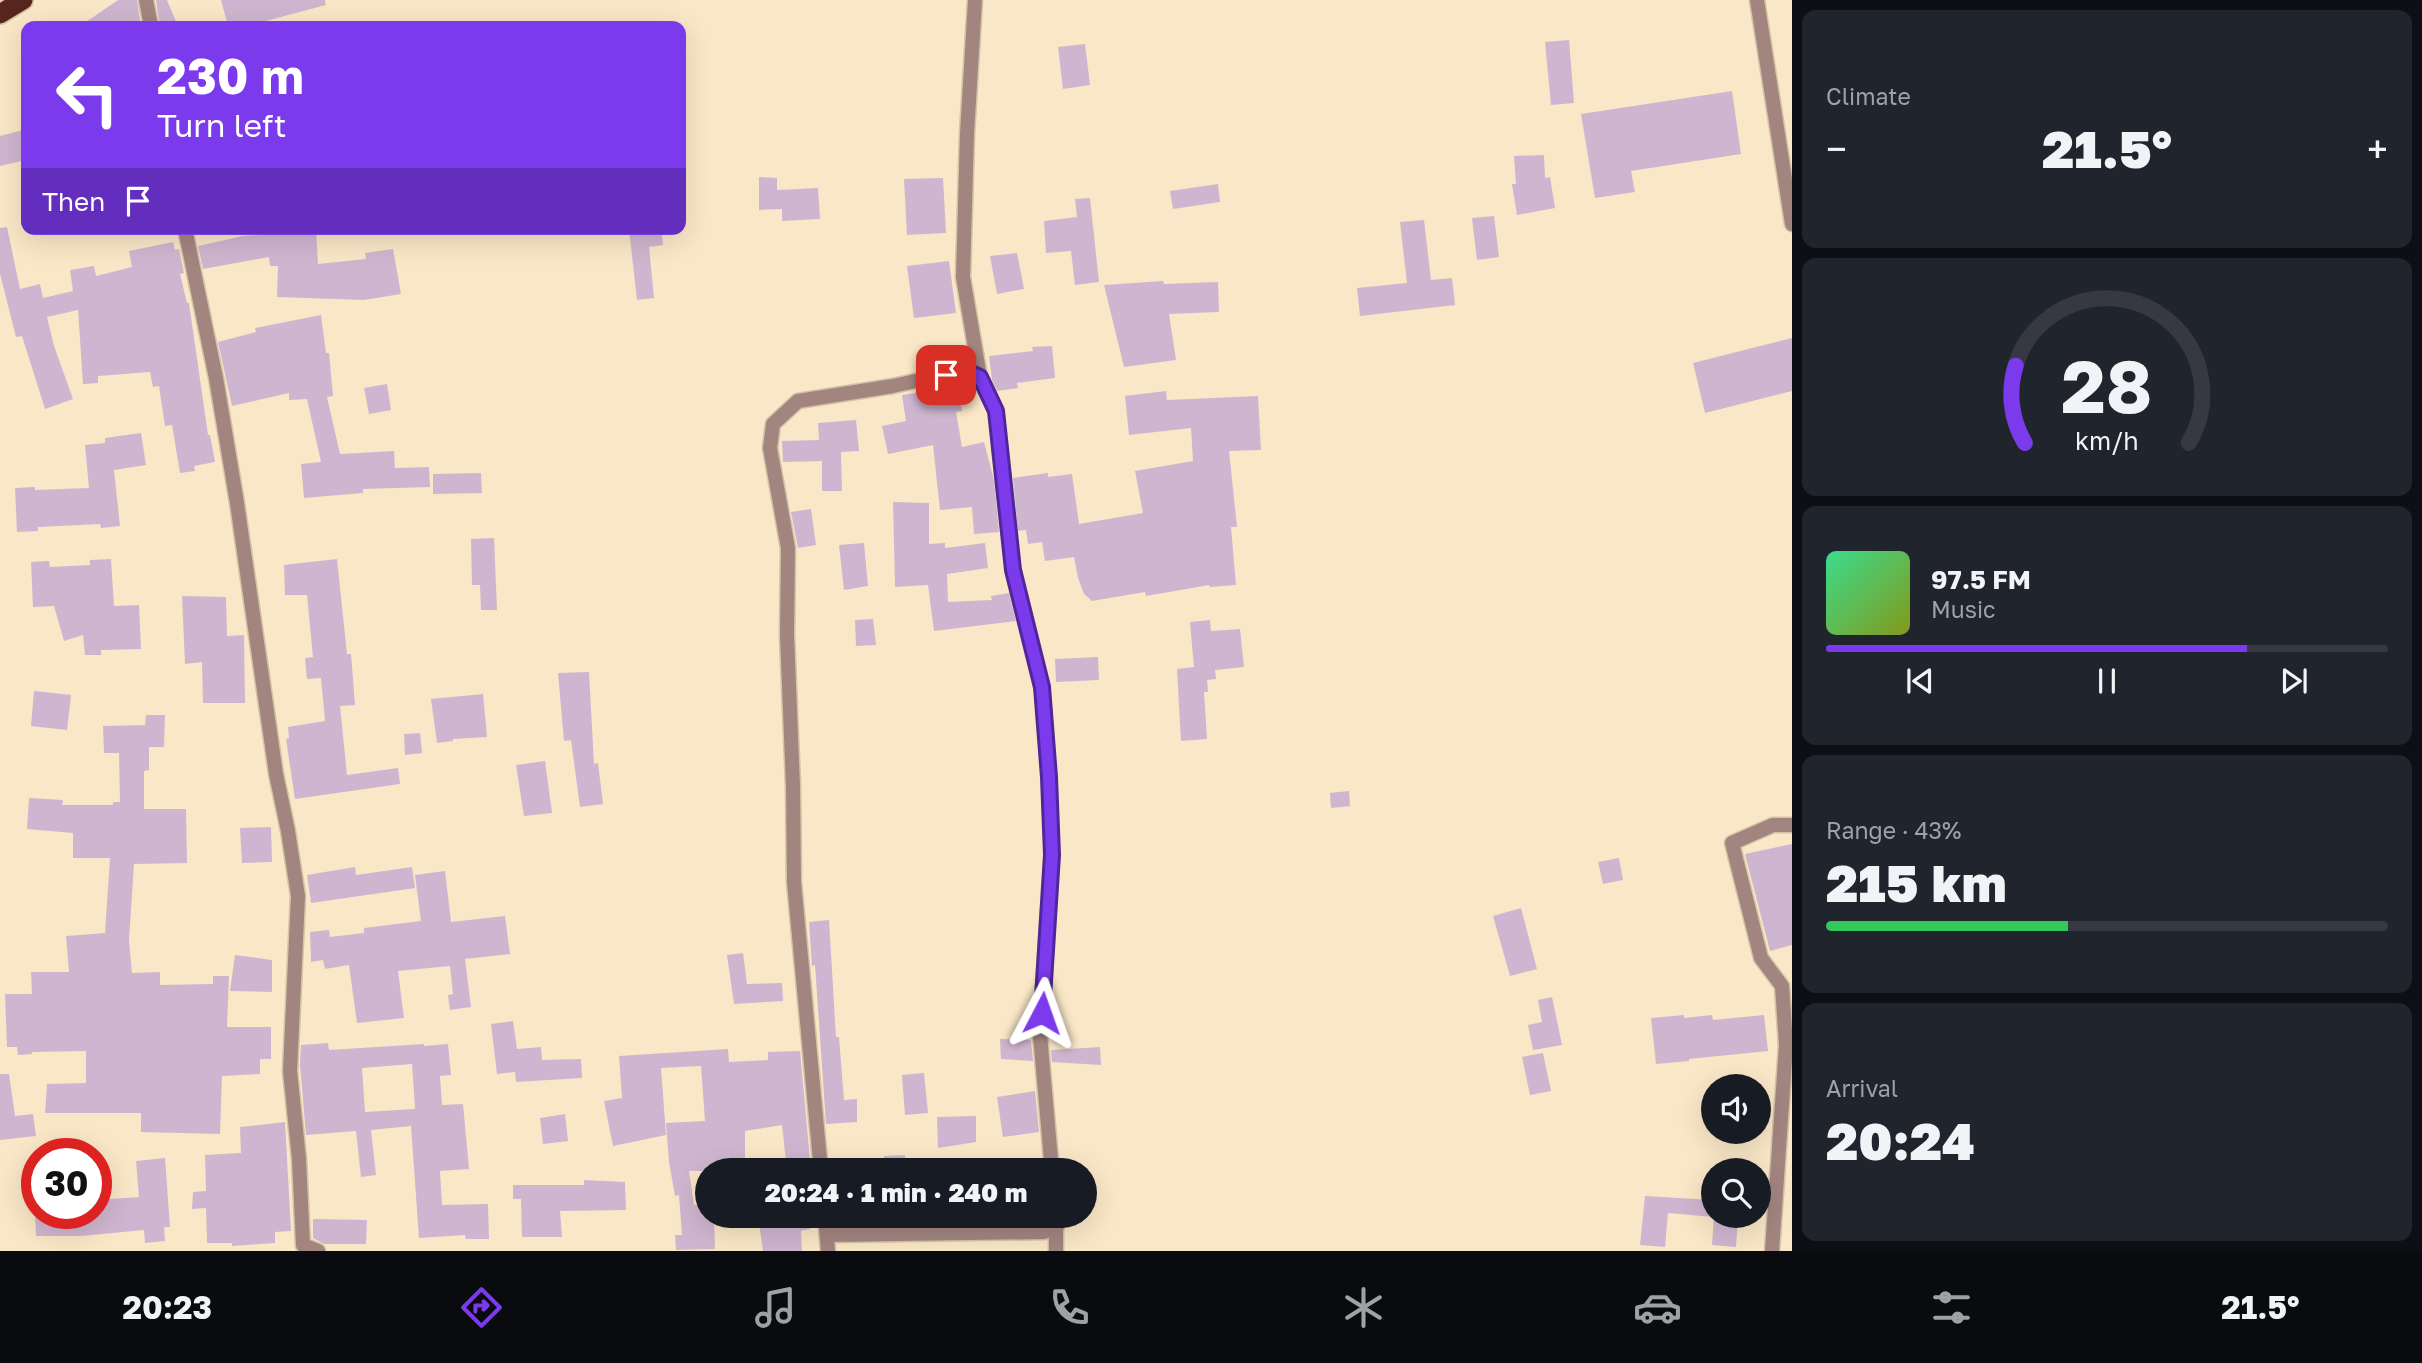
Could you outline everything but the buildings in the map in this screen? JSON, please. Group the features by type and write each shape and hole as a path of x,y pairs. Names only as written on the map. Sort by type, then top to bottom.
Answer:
{"highway":[{"path":"0,14 23,0"}],"street":[{"path":"146,0 150,21"},
{"path":"975,0 967,134 963,277 980,377 996,411 1013,570 1042,687 1052,855 1041,1035 1051,1158"},
{"path":"1757,0 1792,224"},
{"path":"186,235 216,378 233,478 276,774 298,896 290,1071 299,1158 303,1245 318,1251"},
{"path":"820,1158 794,882 787,635 788,548 771,448 773,424 798,401 892,386 964,370 980,377"},
{"path":"1772,1251 1786,1045 1782,986 1761,958 1732,843 1773,825 1792,825"},
{"path":"826,1228 828,1251"},
{"path":"827,1235 1044,1232 1049,1228"},
{"path":"1056,1228 1056,1251"}],"route":[{"path":"946,375 964,370 980,377 996,411 1013,570 1042,687 1052,855 1042,1013"}]}
